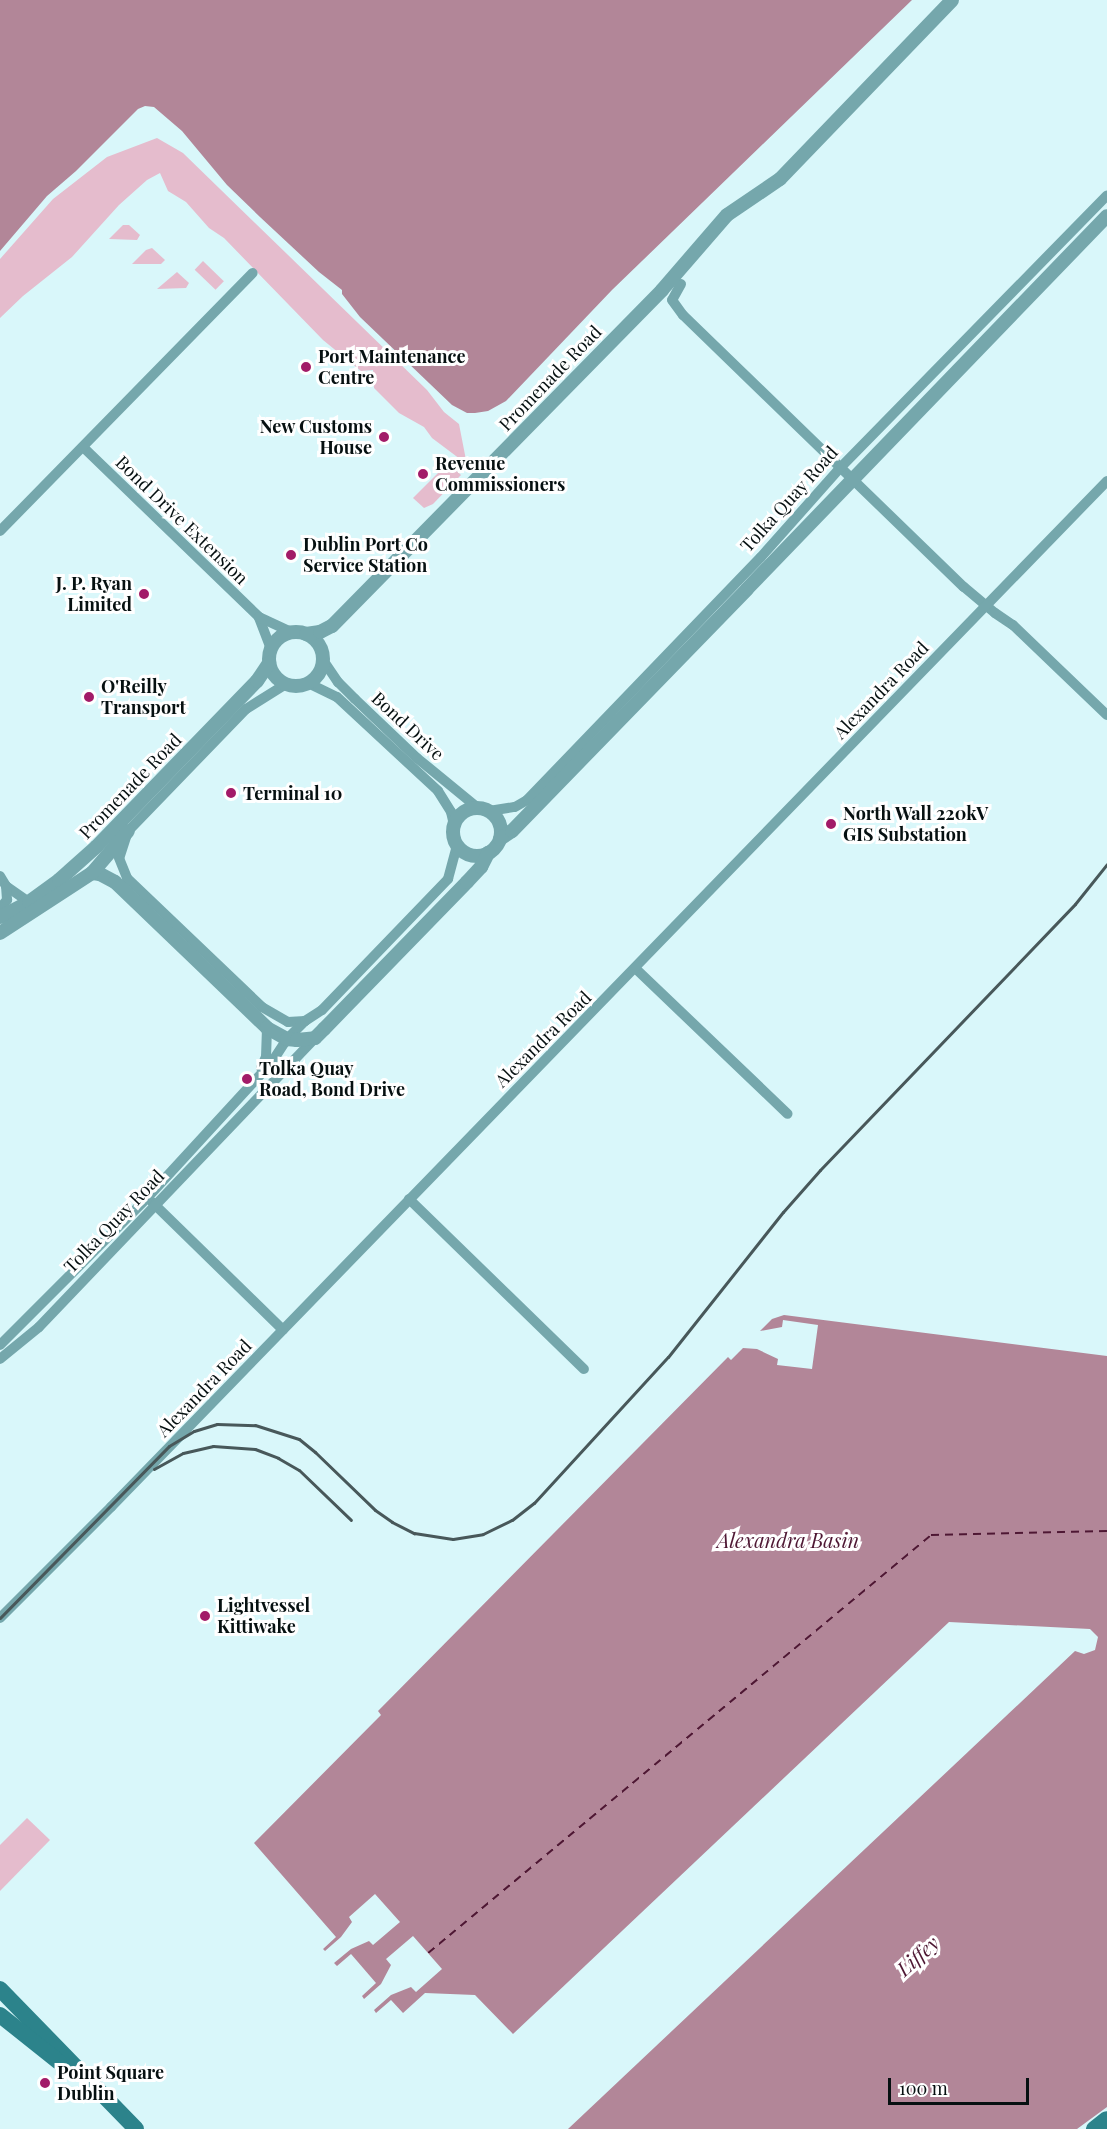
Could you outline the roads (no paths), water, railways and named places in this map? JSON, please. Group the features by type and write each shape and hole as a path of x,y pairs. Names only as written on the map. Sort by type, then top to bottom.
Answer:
{"main road":[{"path":"0,1989 136,2129"},
{"path":"0,2015 61,2064 90,2082"},
{"path":"1094,2129 1107,2119"}],"street":[{"name":"Promenade Road","path":"306,634 320,632 332,626 662,290 727,215 780,179 952,0"},
{"name":"Tolka Quay Road","path":"484,810 515,807 527,800 761,557 841,467 1107,195"},
{"name":"Tolka Quay Road","path":"500,839 512,831 1107,216"},
{"path":"0,531 253,273"},
{"path":"681,284 672,300 683,315 964,587 1013,625 1107,715"},
{"name":"Bond Drive Extension","path":"83,447 259,617 291,632"},
{"name":"Alexandra Road","path":"0,1618 283,1330 1107,481"},
{"name":"Bond Drive Extension","path":"259,617 270,656"},
{"path":"291,632 306,634 318,644 323,660 317,675 308,683 299,686 286,684 277,678 270,656 279,637 291,632"},
{"name":"Promenade Road","path":"0,917 29,902 96,848 257,681 270,656"},
{"name":"Bond Drive","path":"323,660 338,682 424,764 484,810"},
{"name":"Bond Drive","path":"308,683 337,697 431,785 445,800 454,825"},
{"name":"Promenade Road","path":"128,831 246,709 286,684"},
{"path":"484,810 498,821 500,839 488,853 468,854 457,845 454,838 454,825 466,811 484,810"},
{"path":"0,933 92,873 128,831"},
{"path":"128,831 119,858 127,878 262,1007 288,1022 305,1021"},
{"name":"Tolka Quay Road","path":"0,1359 29,1337 152,1202 257,1076 272,1062 287,1039 305,1021 322,1011 448,879 457,845"},
{"name":"Tolka Quay Road","path":"0,1345 152,1202 251,1104 467,882 481,867 488,853"},
{"path":"92,873 100,874 115,882 267,1028 287,1039 315,1038"},
{"path":"0,876 6,886 29,902"},
{"path":"0,908 7,900 6,886"},
{"path":"635,968 788,1114"},
{"path":"257,1076 267,1057 267,1028"},
{"path":"241,1095 251,1104"},
{"path":"409,1199 584,1369"},
{"path":"152,1202 283,1330"}],"water":[{"path":"0,0 912,0 612,290 506,401 488,411 467,413 452,405 360,317 342,294 342,290 319,272 227,185 182,131 154,107 145,106 138,109 76,171 47,196 0,251"},
{"name":"Alexandra Basin","path":"784,1315 1107,1356 1107,2107 1077,2129 568,2129 1075,1651 1084,1654 1095,1650 1098,1637 1090,1629 949,1622 513,2034 475,1995 425,1993 403,2013 391,2000 376,2013 374,2010 391,1995 411,1987 416,1992 442,1969 413,1936 386,1959 391,1965 381,1984 364,1999 362,1996 376,1983 351,1954 337,1966 334,1963 351,1949 369,1941 373,1945 400,1922 375,1894 349,1917 352,1922 341,1937 325,1951 323,1949 336,1937 254,1843 381,1715 378,1711 728,1357 731,1360 743,1348 757,1349 778,1359 777,1365 812,1369 818,1325 783,1320 782,1327 760,1331 772,1319"}],"railway":[{"path":"0,1618 169,1446 194,1431 217,1424 255,1425 299,1439 375,1510 414,1533 453,1539 483,1534 512,1520 534,1503 668,1357 783,1212 820,1170 1075,904 1107,864"},
{"path":"154,1469 183,1453 213,1446 255,1449 299,1470 351,1520"}],"place":[{"name":"Port Maintenance Centre","path":"306,367"},
{"name":"New Customs House","path":"384,437"},
{"name":"Revenue Commissioners","path":"423,474"},
{"name":"Dublin Port Co Service Station","path":"291,555"},
{"name":"J. P. Ryan Limited","path":"144,594"},
{"name":"O'Reilly Transport","path":"89,697"},
{"name":"Terminal 10","path":"231,793"},
{"name":"North Wall 220kV GIS Substation","path":"831,824"},
{"name":"Tolka Quay Road, Bond Drive","path":"247,1079"},
{"name":"Lightvessel Kittiwake","path":"205,1616"},
{"name":"Point Square Dublin","path":"45,2083"}],"water label":[{"name":"Liffey","path":"917,1955"}]}
